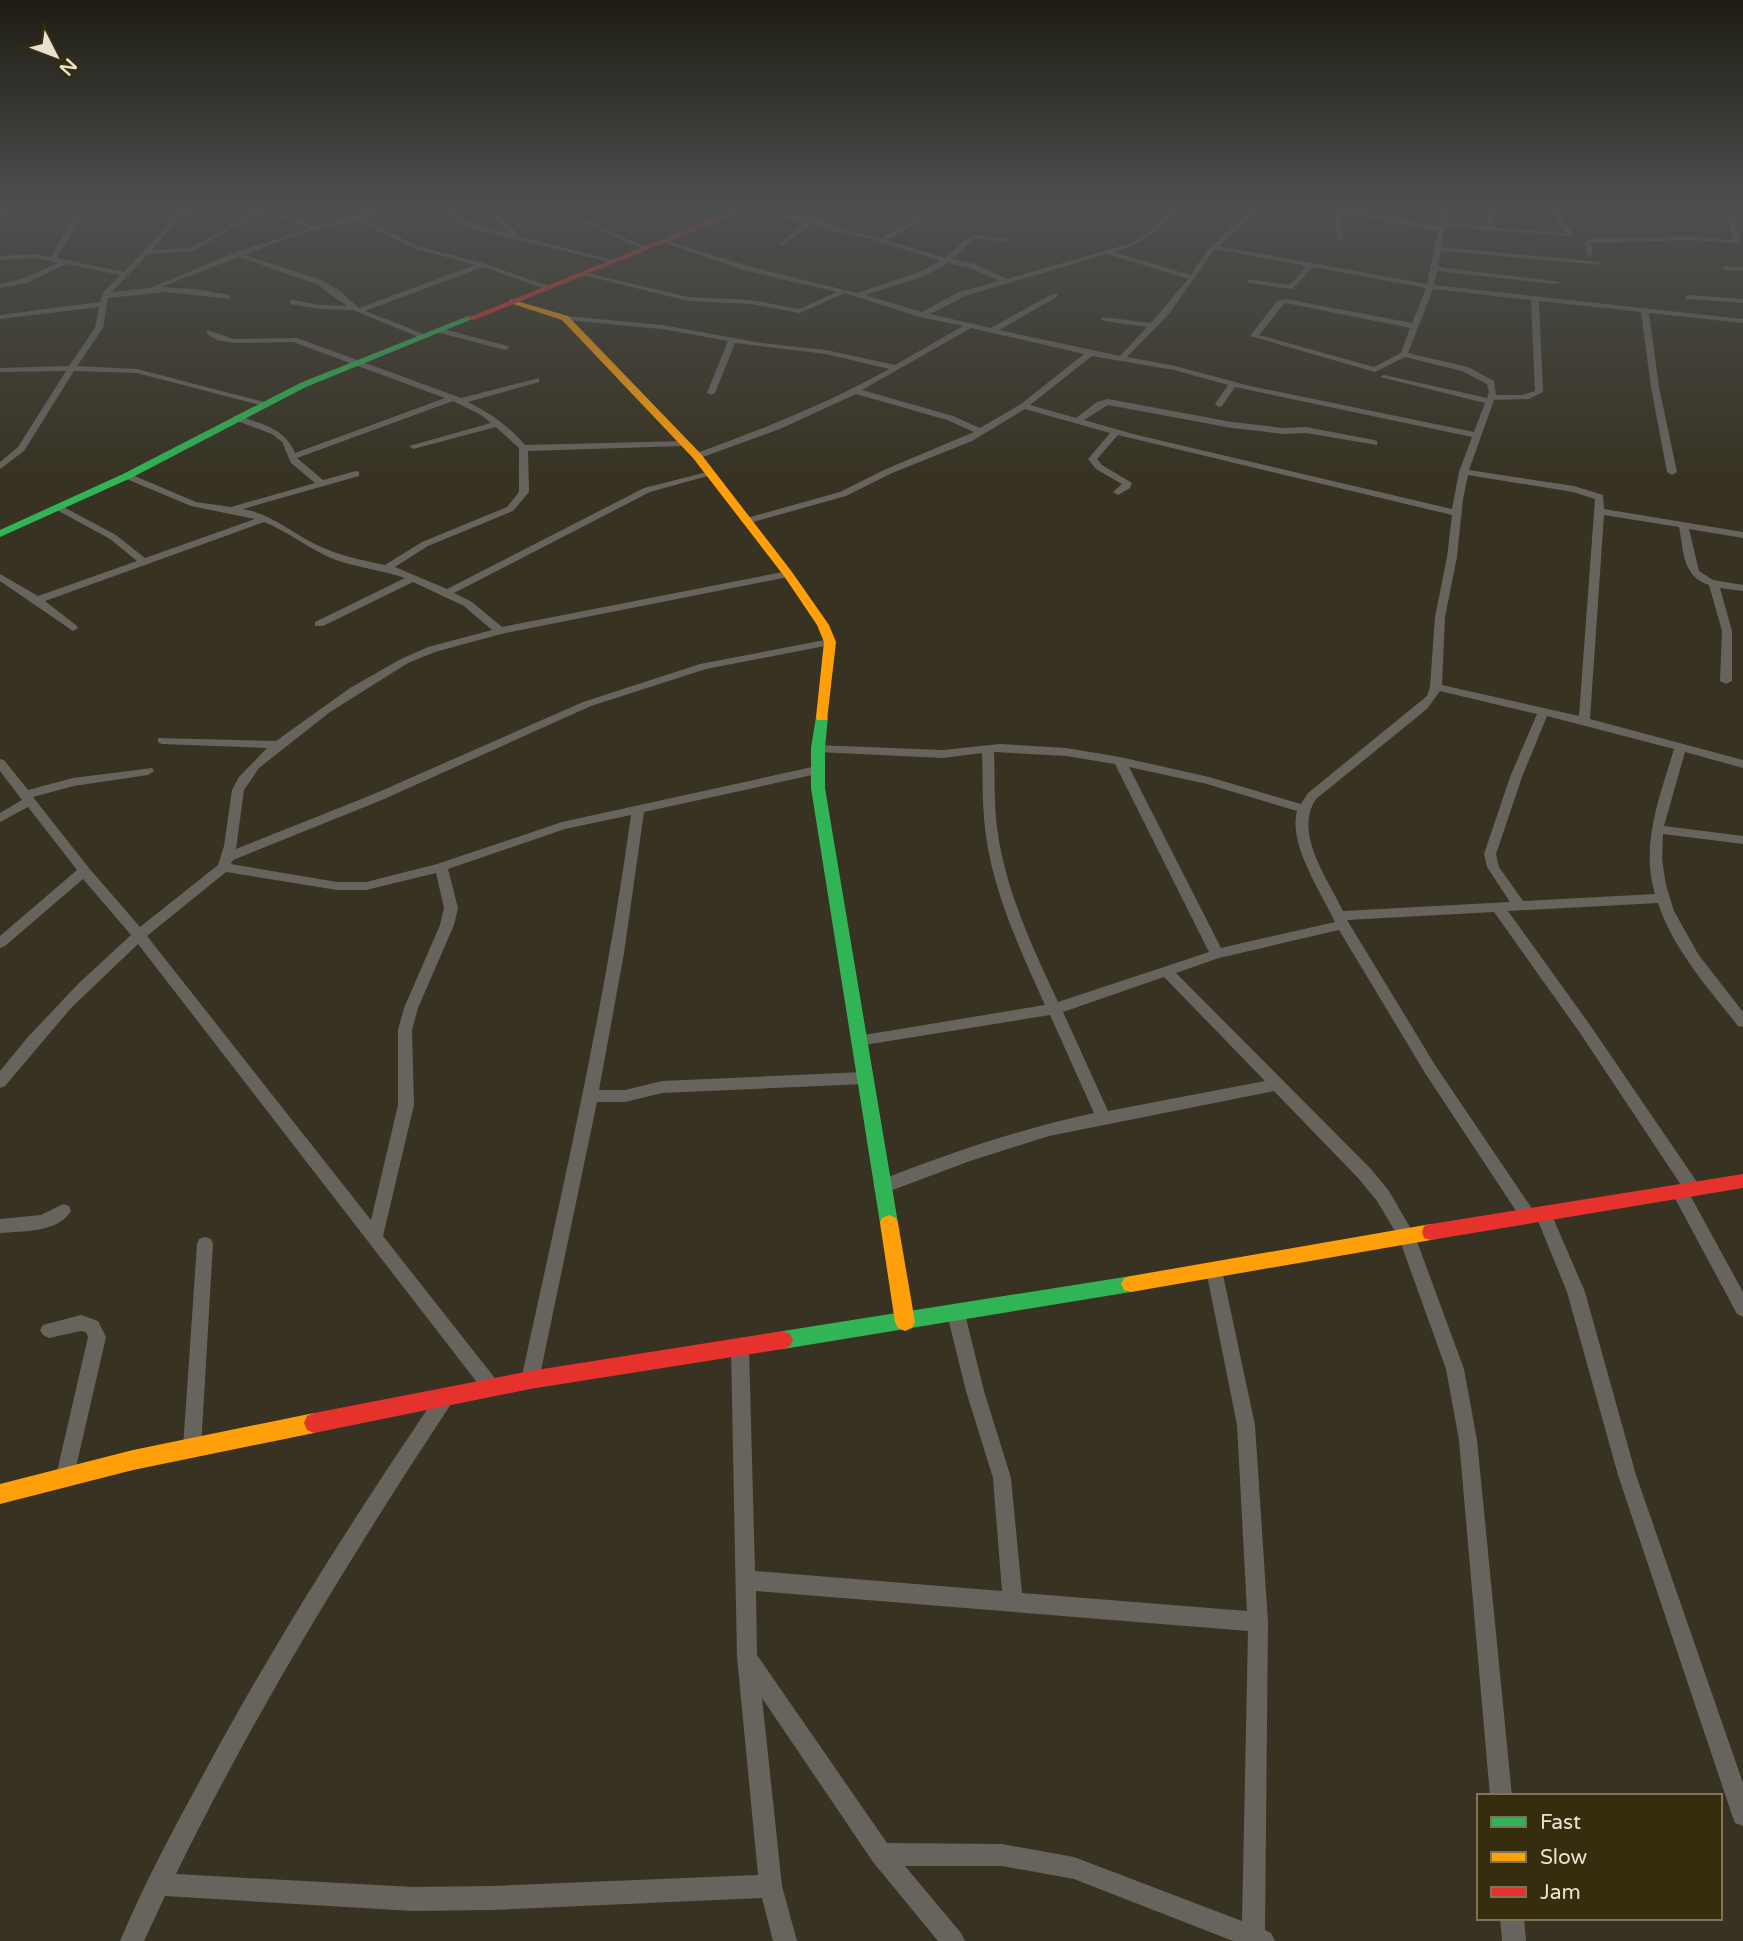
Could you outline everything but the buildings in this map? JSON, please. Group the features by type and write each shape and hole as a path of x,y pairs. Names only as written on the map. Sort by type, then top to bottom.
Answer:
{"street":[{"path":"0,317 110,299"},
{"path":"343,299 355,310"},
{"path":"355,310 386,299"},
{"path":"0,534 127,476 264,403 356,362 520,299"},
{"path":"686,299 751,302 800,311 827,299"},
{"path":"868,299 923,315 1090,353 1477,435"},
{"path":"923,315 952,299"},
{"path":"994,330 1048,299"},
{"path":"1121,359 1175,299"},
{"path":"1414,326 1286,302 1280,303 1254,336 1375,370 1404,354 1425,299"},
{"path":"1531,299 1743,321"},
{"path":"1384,377 1490,399 1534,396 1539,392 1535,299"},
{"path":"1717,299 1743,301"},
{"path":"0,466 21,449 99,328 104,300"},
{"path":"513,301 565,318 662,327 732,340 826,352 897,368"},
{"path":"293,302 355,310 421,336"},
{"path":"1645,311 1655,387 1672,472"},
{"path":"565,318 696,456 788,575 823,625 830,642 817,770 858,1041 905,1322"},
{"path":"1105,319 1153,326"},
{"path":"696,456 777,427 855,391 971,325"},
{"path":"439,330 505,348"},
{"path":"210,332 220,338 234,341 294,340 457,399 498,424 523,448 524,492 510,509 425,544 387,568"},
{"path":"711,393 732,340"},
{"path":"746,521 843,494 889,471 981,432 1024,406 1090,353"},
{"path":"1404,354 1465,369 1491,383 1490,399 1464,472 1440,617 1436,687 1423,707 1312,796 1302,808 1303,841 1341,921 1430,1069 1535,1214 1576,1292 1627,1475 1743,1815"},
{"path":"0,370 71,368 137,371 264,403"},
{"path":"292,457 405,414 536,380"},
{"path":"1219,404 1233,383"},
{"path":"855,391 950,418 981,432"},
{"path":"1078,420 1100,404 1108,402 1231,425 1284,431 1306,430 1374,443"},
{"path":"1024,406 1116,432 1457,513"},
{"path":"237,418 275,432 286,441 292,457 322,484"},
{"path":"413,446 498,424"},
{"path":"1116,432 1092,459 1099,467 1128,483 1118,492"},
{"path":"523,448 683,443"},
{"path":"1464,472 1590,492 1600,498 1584,721"},
{"path":"448,592 647,490 708,473"},
{"path":"232,510 356,474"},
{"path":"127,476 194,504 264,519 313,547 348,561 387,568 448,592 468,604 500,631"},
{"path":"58,508 113,537 143,561"},
{"path":"1599,511 1743,535"},
{"path":"37,600 264,519"},
{"path":"1683,525 1694,572 1698,577 1714,583 1743,587"},
{"path":"226,862 235,798 243,780 278,745 394,666 443,646 500,631 788,575"},
{"path":"0,577 74,628"},
{"path":"319,624 413,578"},
{"path":"1714,583 1727,631 1726,681"},
{"path":"0,1082 31,1041 82,986 226,862 378,797 536,724 599,700 704,666 830,642"},
{"path":"1436,687 1584,721 1743,764"},
{"path":"1520,907 1493,867 1490,854 1517,777 1544,712"},
{"path":"162,740 278,745"},
{"path":"1680,747 1658,829 1656,845 1661,898 1672,923 1697,963 1743,1022"},
{"path":"818,748 943,754 988,749 1066,752 1209,781 1302,808"},
{"path":"988,749 990,819 997,861 1016,925 1104,1118"},
{"path":"1120,761 1217,954"},
{"path":"0,764 84,872 139,935 492,1388"},
{"path":"226,862 337,887 366,886 441,867 562,826 817,770"},
{"path":"0,818 28,798 73,782 148,771"},
{"path":"530,1380 628,895 638,810"},
{"path":"1658,829 1743,839"},
{"path":"375,1237 406,1105 405,1030 411,1008 447,925 451,908 441,867"},
{"path":"0,943 84,872"},
{"path":"858,1041 1055,1009 1217,954 1341,921 1661,898"},
{"path":"1499,909 1585,1028 1686,1191 1743,1309"},
{"path":"1165,970 1364,1173 1383,1196 1407,1236 1455,1369 1468,1440 1502,1794"},
{"path":"589,1096 625,1096 662,1087 864,1078"},
{"path":"882,1187 972,1153 1104,1118 1193,1103 1279,1084"},
{"path":"0,1494 65,1476 192,1448 530,1380 956,1314 1535,1214 1743,1181"},
{"path":"0,1226 44,1222 63,1211"},
{"path":"192,1448 205,1244"},
{"path":"881,1854 1002,1855 1074,1868 1258,1939 1258,1622 1246,1425 1214,1270"},
{"path":"956,1314 975,1391 1002,1478 1013,1600"},
{"path":"49,1330 81,1323 92,1326 97,1337 65,1476"},
{"path":"740,1348 747,1657 771,1886 785,1941"},
{"path":"132,1941 193,1816 324,1583 445,1398"},
{"path":"745,1580 1258,1622"},
{"path":"747,1657 881,1854 953,1941"},
{"path":"158,1884 412,1899 492,1899 771,1886"},
{"path":"1512,1920 1514,1941"}],"traffic: fast":[{"path":"0,534 127,476 303,385 471,318"},
{"path":"822,717 818,748 818,788 889,1223"},
{"path":"783,1340 1131,1284"}],"traffic: slow":[{"path":"513,301 565,318 697,456 788,574 823,625 830,642 822,717"},
{"path":"889,1223 905,1322"},
{"path":"1131,1284 1431,1232"},
{"path":"0,1494 133,1460 314,1423"}],"traffic: jam":[{"path":"471,318 520,299"},
{"path":"1431,1232 1743,1181"},
{"path":"314,1423 530,1380 783,1340"}]}
